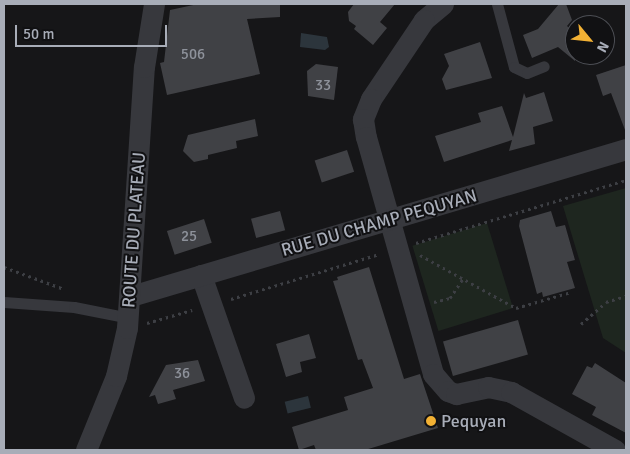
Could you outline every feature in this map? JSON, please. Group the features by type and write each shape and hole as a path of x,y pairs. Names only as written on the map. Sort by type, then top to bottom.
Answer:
{"street":[{"name":"ROUTE DU PLATEAU","path":"86,450 116,376 128,318 131,296 144,67 154,4"},
{"path":"443,4 424,20 371,99 363,119 366,137 433,374 448,391 456,394 497,388 615,450"},
{"name":"RUE DU CHAMP PEQUYAN","path":"131,296 391,221 626,149"},
{"path":"201,275 244,398"}],"lane":[{"path":"497,4 514,67 527,73 544,66"},
{"path":"4,302 74,307 128,318"}],"path":[{"path":"412,251 516,308 571,292"},
{"path":"4,267 69,291"},
{"path":"415,308 450,298 463,279"},
{"path":"581,324 606,302 626,296"}],"shaded area":[{"path":"301,33 327,37 329,47 325,50 300,47"},
{"path":"626,188 626,353 603,338 563,206"},
{"path":"487,223 513,308 438,331 412,246"},
{"path":"308,396 311,408 288,413 285,402"}],"building":[{"path":"198,4 280,4 280,17 247,19 260,74 167,95 160,63 164,62 170,10"},
{"path":"354,4 395,4 380,22 387,28 373,45 354,29 356,26 349,21 348,12"},
{"path":"559,4 566,4 570,15 565,15 565,53 558,47 532,58 523,35 538,29"},
{"path":"480,42 492,78 446,90 442,79 449,66 444,54"},
{"path":"316,64 338,67 334,100 308,96 307,71"},
{"path":"626,65 625,130 611,93 603,96 596,75"},
{"path":"544,92 553,121 533,127 535,144 509,151 512,140 444,162 435,136 481,122 478,113 502,106 513,137 524,93 526,98"},
{"path":"255,119 258,136 236,141 237,148 208,155 208,159 194,162 183,151 188,135"},
{"path":"347,150 354,172 322,182 315,161"},
{"path":"280,211 285,230 256,238 251,219"},
{"path":"551,211 556,227 565,225 575,260 567,262 575,288 543,297 542,292 537,294 519,226 520,220"},
{"path":"204,219 212,243 175,255 167,231"},
{"path":"369,267 404,379 420,374 438,428 365,450 316,450 314,445 299,450 292,427 348,410 344,397 373,388 362,359 358,360 333,281 338,280 337,277"},
{"path":"518,320 528,355 453,376 443,341"},
{"path":"309,334 316,358 300,362 302,372 286,377 276,344"},
{"path":"198,360 205,381 173,390 176,399 158,404 155,395 149,397 166,365"},
{"path":"595,363 626,383 626,433 592,415 596,407 572,394 587,366 592,368"}],"place":[{"name":"Pequyan","path":"431,421"}]}
